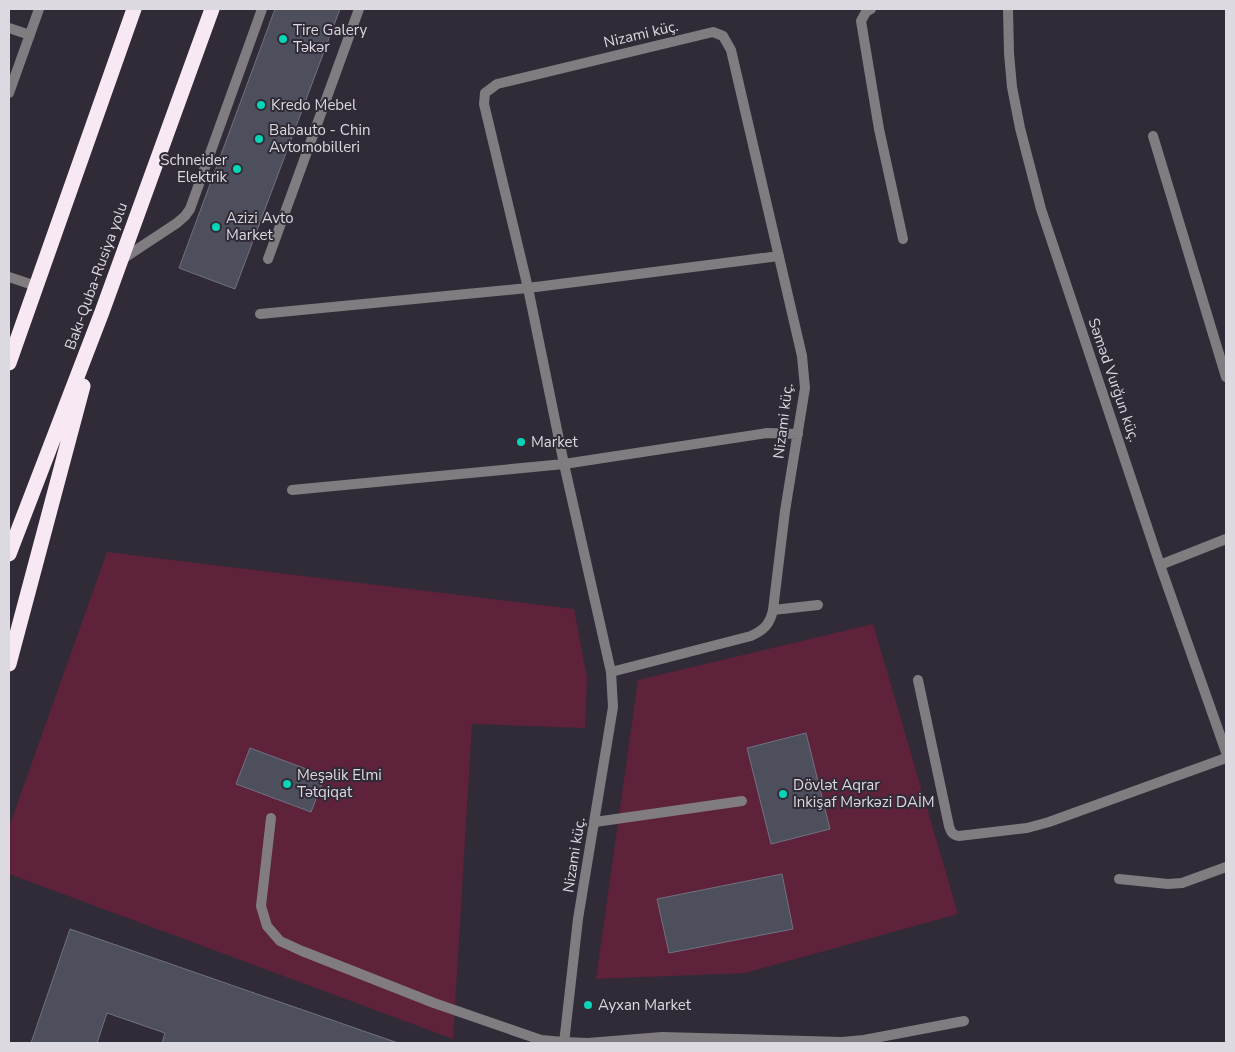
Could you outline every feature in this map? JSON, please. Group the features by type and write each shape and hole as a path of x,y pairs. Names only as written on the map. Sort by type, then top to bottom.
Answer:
{"highway":[{"path":"9,363 134,9"},
{"name":"Bakı-Quba-Rusiya yolu","path":"9,554 102,312 212,9"},
{"path":"9,340 36,286"},
{"path":"9,664 102,312"}],"street":[{"path":"9,93 39,9"},
{"path":"121,260 177,223 190,209 262,9"},
{"path":"268,259 359,9"},
{"path":"871,9 866,12 861,21 879,129 903,239"},
{"name":"Səməd Vurğun küç.","path":"1008,9 1012,87 1020,128 1041,209 1160,565 1226,752"},
{"path":"9,28 30,35"},
{"name":"Nizami küç.","path":"564,1043 578,919 613,707 611,672 564,464 528,288 484,104 485,93 497,84 713,32 723,36 731,50 802,356 805,388 785,512 773,610 770,622 762,631 751,636 611,672"},
{"path":"1153,136 1226,377"},
{"path":"260,314 528,288 779,256"},
{"path":"9,276 36,286"},
{"path":"292,490 564,464 767,434 798,434"},
{"path":"1160,565 1226,539"},
{"path":"773,610 818,605"},
{"path":"918,680 950,832 954,835 1027,828 1049,822 1226,758"},
{"path":"595,822 742,801"},
{"path":"271,818 261,906 267,926 280,941 434,1003 541,1040 564,1043 588,1043 662,1037 717,1041 842,1042 864,1040 964,1021"},
{"path":"1119,878 1168,884 1182,883 1226,867"}],"shaded area":[{"path":"107,552 574,609 587,678 585,728 472,724 453,1039 9,874 9,827"},
{"path":"873,624 958,914 745,973 596,979 638,680"}],"building":[{"name":"Babauto - Chin Avtomobilleri","path":"275,9 340,9 235,289 179,268"},
{"path":"806,733 830,829 771,844 747,748"},
{"path":"250,748 325,776 311,812 236,784"},
{"path":"782,874 793,929 669,953 657,899"},
{"path":"70,929 398,1043 162,1043 165,1033 107,1013 97,1043 31,1043"}],"place":[{"name":"Tire Galery Təkər","path":"283,39"},
{"name":"Kredo Mebel","path":"261,105"},
{"name":"Babauto - Chin Avtomobilleri","path":"259,139"},
{"name":"Schneider Elektrik","path":"237,169"},
{"name":"Azizi Avto Market","path":"216,227"},
{"name":"Market","path":"521,442"},
{"name":"Meşəlik Elmi Tətqiqat","path":"287,784"},
{"name":"Dövlət Aqrar Inkişaf Mərkəzi DAİM","path":"783,794"},
{"name":"Ayxan Market","path":"588,1005"}]}
